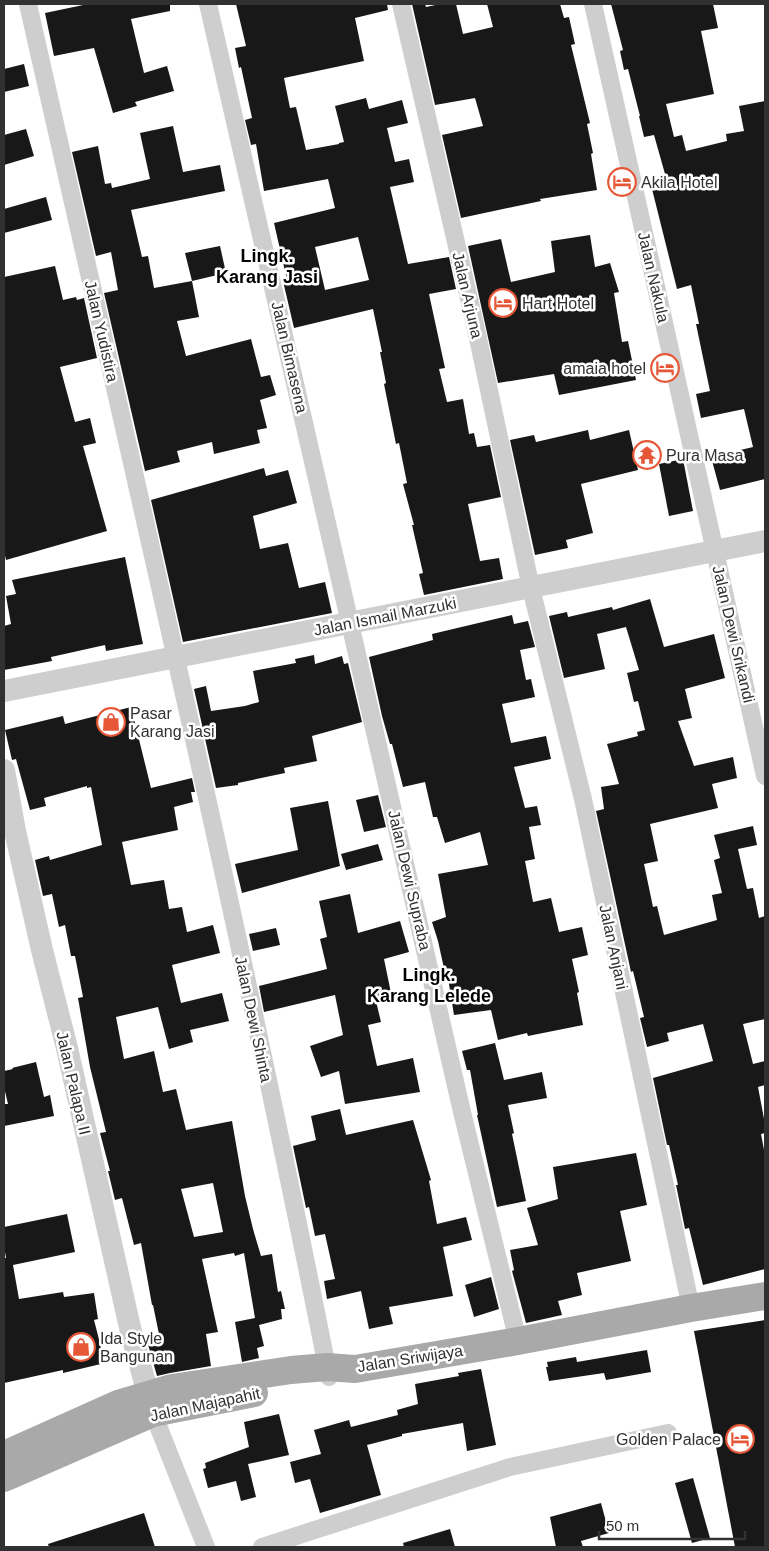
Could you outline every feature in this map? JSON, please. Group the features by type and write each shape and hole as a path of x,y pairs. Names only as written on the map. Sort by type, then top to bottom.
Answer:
{"main road":[{"name":"Jalan Sriwijaya","path":"355,1369 765,1296"},
{"name":"Jalan Majapahit","path":"4,1478 150,1404 292,1386 329,1373 355,1369"},
{"path":"4,1455 118,1404 150,1404"}],"street":[{"name":"Jalan Yudistira","path":"28,4 175,658"},
{"name":"Jalan Bimasena","path":"208,4 351,623"},
{"name":"Jalan Arjuna","path":"401,4 476,329 531,588"},
{"name":"Jalan Nakula","path":"593,4 715,551"},
{"name":"Jalan Ismail Marzuki","path":"4,691 765,541"},
{"name":"Jalan Dewi Srikandi","path":"715,551 765,776"},
{"name":"Jalan Anjani","path":"531,588 585,808 691,1308"},
{"name":"Jalan Dewi Supraba","path":"351,623 462,1112 518,1340"},
{"name":"Jalan Dewi Shinta","path":"175,658 288,1172 329,1373"},
{"name":"Jalan Palapa II","path":"4,770 15,831 67,1048 130,1332 150,1404"},
{"path":"150,1404 206,1547"},
{"path":"262,1547 510,1467 668,1433"}],"building":[{"path":"88,4 170,4 170,11 131,19 144,73 167,66 174,91 135,102 137,106 113,113 94,48 54,56 45,13"},
{"path":"236,4 387,4 388,10 355,18 364,61 284,78 290,108 296,107 306,150 344,142 335,106 366,98 369,109 402,100 408,123 387,128 395,162 409,159 414,182 390,187 408,264 449,257 456,289 429,294 445,368 439,369 447,402 463,399 469,434 474,433 477,447 490,445 501,497 468,504 480,561 499,558 503,579 424,595 419,574 423,573 412,525 414,525 403,484 407,483 399,443 396,444 384,384 386,383 380,352 382,352 373,309 294,328 283,281 287,280 274,223 335,208 328,179 264,191 256,144 251,145 245,120 252,118 235,48 246,46","holes":["358,237 369,280 325,290 315,247"]},
{"path":"412,4 425,4 426,7 440,4 456,4 463,34 493,27 487,4 560,4 564,18 569,17 575,44 571,45 590,123 587,124 593,153 591,154 597,190 540,199 541,201 461,218 442,135 483,126 475,98 435,105"},
{"path":"611,4 713,4 718,28 701,31 714,94 666,104 674,137 682,135 686,151 727,141 726,134 744,131 739,106 765,101 765,479 720,490 711,457 753,447 744,409 701,418 696,394 710,391 696,324 699,324 691,285 677,289 651,185 667,181 654,135 644,137 628,69 624,70 620,51 623,50"},
{"path":"24,64 29,86 4,92 4,69"},
{"path":"173,126 183,172 220,165 225,191 131,210 142,257 148,256 154,288 192,281 199,317 177,321 186,356 251,339 261,377 270,375 276,395 260,400 267,428 257,430 260,443 214,454 212,442 177,451 180,462 145,471 104,293 118,290 111,252 96,256 72,152 98,146 105,184 111,183 112,188 150,179 140,133"},
{"path":"26,129 34,156 4,165 4,135"},
{"path":"46,197 52,220 4,233 4,209"},
{"path":"590,235 595,267 610,263 619,292 614,293 622,342 628,341 636,380 559,395 554,374 498,383 468,246 501,239 511,282 555,272 551,241"},
{"path":"220,246 226,273 192,281 185,253"},
{"path":"55,266 63,300 76,297 77,300 84,298 97,358 60,367 75,422 90,418 96,443 83,446 107,531 6,560 4,551 4,277"},
{"path":"588,430 590,440 629,430 638,470 581,484 593,533 566,540 568,548 535,555 510,440 534,435 536,442"},
{"path":"683,459 693,511 669,516 659,464"},
{"path":"264,468 266,476 288,470 297,503 253,516 260,549 288,543 299,588 325,582 332,613 183,642 151,500"},
{"path":"125,557 143,644 106,651 105,645 51,657 52,661 4,670 4,626 11,624 6,596 16,594 12,580"},
{"path":"650,599 664,647 714,634 725,678 685,689 692,718 678,721 694,766 733,757 737,778 712,784 718,808 650,824 658,861 644,864 653,907 657,906 664,935 717,920 712,895 722,893 714,860 720,858 714,835 753,826 757,845 738,849 747,889 753,888 759,918 765,916 765,1019 743,1024 753,1064 765,1061 765,1085 758,1087 765,1124 765,1133 761,1134 765,1155 765,1269 703,1285 689,1228 685,1229 676,1185 678,1185 669,1145 667,1145 653,1078 713,1061 703,1024 667,1033 669,1041 647,1047 640,1018 644,1017 633,971 631,972 596,811 604,809 601,787 619,784 607,744 638,736 637,732 645,730 638,701 634,702 627,673 639,670 626,627 597,634 605,669 564,678 549,616 567,612 568,617 612,607 613,610"},
{"path":"512,615 514,624 528,621 535,647 520,650 526,680 531,679 535,697 502,704 511,743 546,736 551,759 514,767 525,808 537,806 541,825 529,827 535,859 525,861 533,902 551,898 559,932 582,927 588,955 572,959 583,1025 528,1036 527,1033 498,1040 491,1010 454,1015 447,972 445,973 432,922 446,917 438,874 488,865 480,832 445,843 437,817 433,817 425,782 403,787 392,744 390,744 382,716 369,657 433,640 432,634"},
{"path":"314,655 315,664 342,656 344,664 348,663 362,722 312,736 317,761 284,768 285,773 238,783 238,785 216,788 194,689 206,686 211,711 245,706 259,702 253,671 296,663 295,659"},
{"path":"131,707 151,788 192,778 195,792 191,792 193,802 174,807 178,830 122,842 131,885 164,880 169,909 182,907 187,932 213,925 220,953 172,965 181,1003 222,993 229,1021 190,1030 193,1042 169,1049 158,1007 116,1017 124,1059 154,1051 163,1092 176,1089 186,1130 232,1121 245,1196 253,1229 261,1256 272,1254 278,1292 281,1291 285,1309 281,1309 282,1319 259,1325 264,1346 257,1348 259,1358 242,1362 235,1322 255,1318 244,1253 235,1256 234,1253 202,1259 218,1332 206,1334 211,1366 157,1376 147,1341 160,1339 141,1243 134,1245 122,1198 115,1200 108,1171 110,1171 100,1133 106,1132 90,1067 78,998 83,997 75,956 71,956 65,925 59,927 52,894 43,896 35,860 49,856 50,860 102,845 91,787 87,788 87,786 44,798 46,806 30,810 16,759 12,760 5,730 63,716 65,724","holes":["213,1183 223,1232 194,1237 181,1189"]},
{"path":"378,795 386,827 364,832 356,800"},
{"path":"328,801 340,866 242,893 235,864 298,850 290,808"},
{"path":"378,844 383,860 346,870 341,854"},
{"path":"350,894 358,933 400,921 409,952 384,959 391,993 375,997 381,1022 368,1025 377,1066 413,1058 420,1092 345,1104 339,1071 321,1077 310,1046 343,1035 335,995 264,1012 259,986 327,969 320,939 327,937 319,901"},
{"path":"276,928 280,945 253,951 249,934"},
{"path":"495,1043 504,1080 542,1072 547,1098 508,1105 526,1201 497,1207 477,1115 470,1070 467,1070 462,1051"},
{"path":"36,1062 44,1097 50,1095 54,1116 4,1126 4,1104 8,1104 4,1087 4,1071"},
{"path":"340,1109 346,1135 413,1120 431,1180 429,1181 437,1224 466,1217 472,1240 443,1247 453,1296 389,1307 393,1324 369,1329 361,1291 327,1299 324,1281 335,1279 325,1234 315,1236 309,1207 306,1208 293,1146 316,1140 311,1116"},
{"path":"636,1153 647,1205 620,1211 631,1261 577,1273 582,1295 558,1301 562,1315 526,1323 512,1271 514,1270 510,1250 538,1245 527,1208 558,1199 553,1167"},
{"path":"67,1214 75,1252 13,1265 19,1299 63,1292 64,1297 94,1293 98,1319 94,1320 105,1363 63,1373 63,1370 4,1383 4,1258 6,1258 4,1227"},
{"path":"491,1277 499,1309 474,1317 465,1285"},
{"name":"Golden Palace","path":"765,1320 765,1547 735,1547 694,1331"},
{"path":"647,1350 651,1372 606,1380 604,1373 549,1381 546,1367 548,1367 547,1362 576,1357 577,1362"},
{"path":"481,1369 496,1445 467,1451 463,1423 402,1434 402,1436 367,1445 381,1495 320,1513 310,1479 295,1483 290,1462 321,1454 314,1430 349,1420 351,1427 398,1415 397,1410 418,1404 415,1384 459,1376 458,1373"},
{"path":"279,1414 289,1455 248,1464 256,1497 241,1501 236,1481 208,1488 203,1469 206,1468 205,1463 249,1447 244,1422"},
{"path":"693,1478 710,1538 692,1543 675,1483"},
{"path":"601,1503 609,1533 581,1541 583,1547 556,1547 550,1517"},
{"path":"144,1513 155,1547 49,1547 48,1544"},
{"path":"450,1529 455,1547 404,1547 403,1543"}],"place":[{"name":"Akila Hotel","path":"622,182"},
{"name":"Hart Hotel","path":"503,303"},
{"name":"amaia hotel","path":"665,368"},
{"name":"Pura Masa","path":"647,455"},
{"name":"Pasar Karang Jasi","path":"111,722"},
{"name":"Ida Style Bangunan","path":"81,1347"},
{"name":"Golden Palace","path":"740,1439"}],"district":[{"name":"Lingk. Karang Jasi","path":"267,266"},
{"name":"Lingk. Karang Lelede","path":"429,985"}]}
